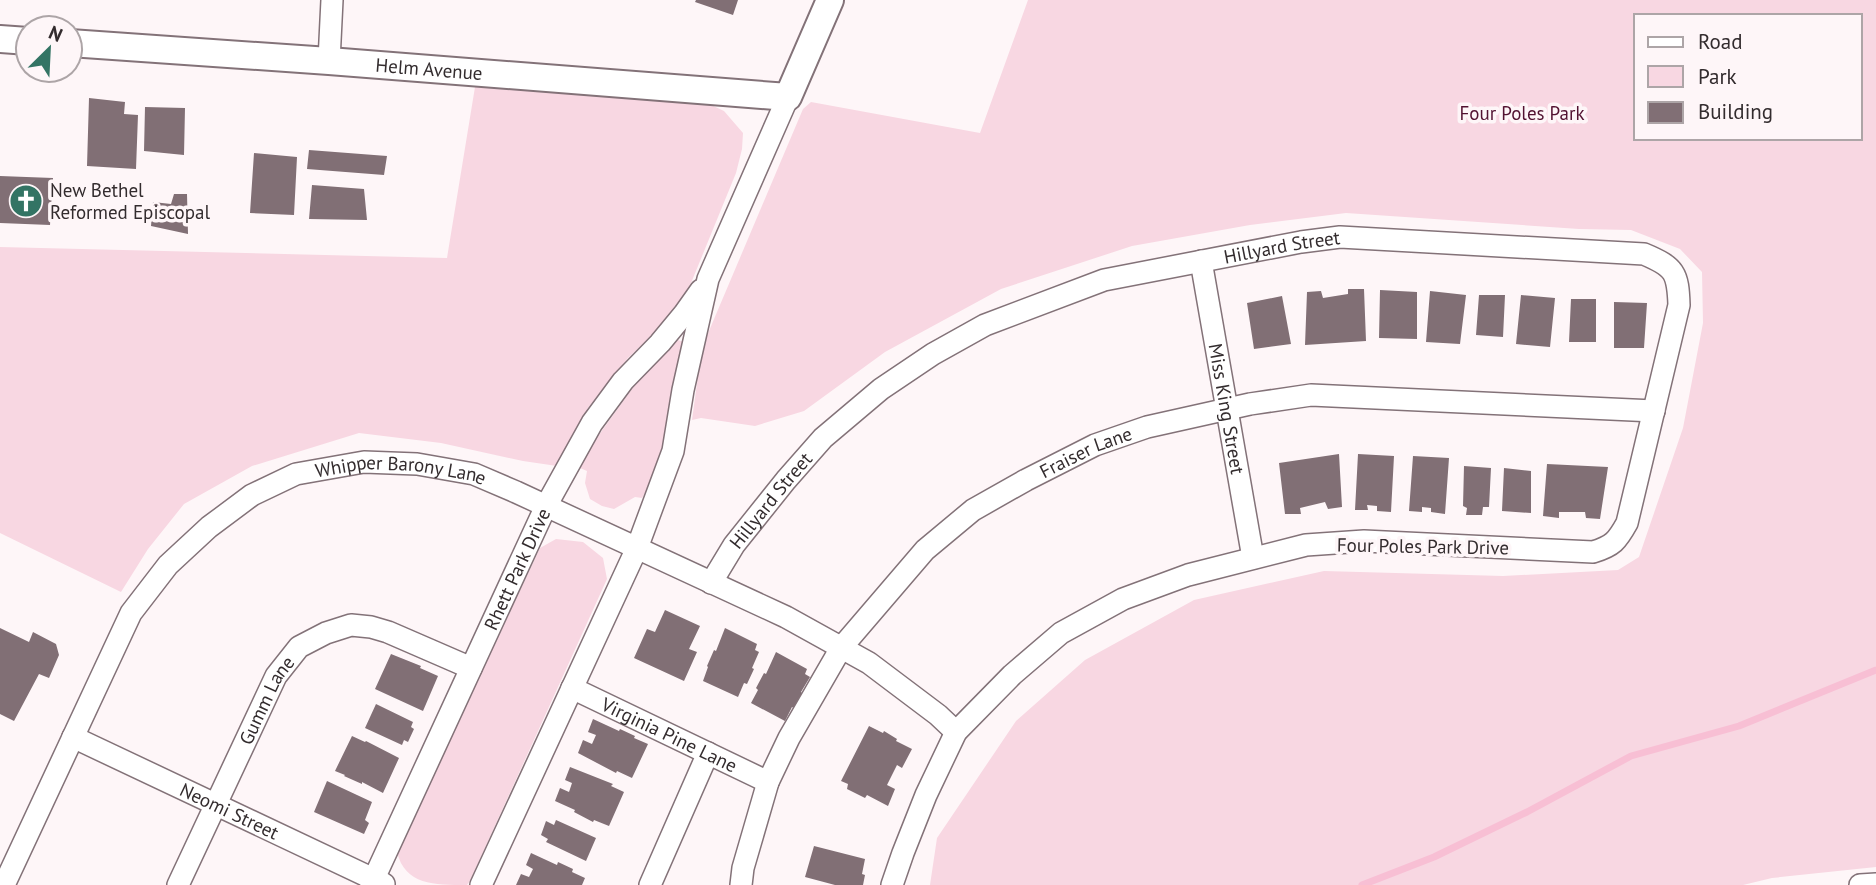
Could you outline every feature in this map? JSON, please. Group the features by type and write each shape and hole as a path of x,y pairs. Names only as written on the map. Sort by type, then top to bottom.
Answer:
{"street":[{"path":"329,61 332,0"},
{"path":"788,97 830,0"},
{"name":"Helm Avenue","path":"84,44 788,97"},
{"name":"Rhett Park Drive","path":"377,883 471,668 546,506 592,423 623,381 684,314 708,279 788,97"},
{"name":"Hillyard Street","path":"711,583 734,545 823,438 881,388 985,325 1104,280 1340,237 1644,254 1670,268 1679,283 1679,306 1627,523 1618,539 1607,548"},
{"name":"Miss King Street","path":"1201,261 1254,558"},
{"name":"Rhett Park Drive","path":"481,885 637,548 673,452 685,379 708,279"},
{"name":"Fraiser Lane","path":"741,885 743,868 768,782 789,738 841,648 925,550 973,510 1026,480 1096,445 1147,427 1227,408 1311,395 1654,411"},
{"name":"Whipper Barony Lane","path":"4,885 131,613 168,565 209,527 252,495 296,474 363,462 417,464 474,474 546,506 786,617 869,663 938,715 956,732"},
{"name":"Four Poles Park Drive","path":"892,885 926,794 956,732 1012,675 1061,633 1123,599 1188,575 1306,545 1364,541 1593,552 1607,548"},
{"name":"Gumm Lane","path":"178,885 276,676 299,647 326,633 351,625 371,627 471,668"},
{"name":"Virginia Pine Lane","path":"572,688 768,782"},
{"name":"Neomi Street","path":"73,737 377,883"},
{"path":"650,885 708,753"},
{"path":"1860,885 1876,884"}],"green space":[{"name":"Four Poles Park","path":"1028,0 1876,0 1876,867 1772,878 1743,885 930,885 937,838 1016,721 1085,660 1194,600 1324,571 1503,576 1618,570 1639,557 1683,428 1703,323 1702,272 1680,249 1631,230 1346,213 1250,225 1132,246 1001,289 885,352 804,411 755,426 701,418 692,420 706,338 803,109 811,102 980,133"},
{"path":"475,87 707,103 724,111 743,133 736,173 689,288 659,329 628,358 588,408 557,466 441,443 359,433 252,466 184,504 148,549 121,592 0,533 0,247 447,258"},
{"path":"678,340 684,342 675,402 657,472 642,498 635,497 614,509 602,506 590,499 585,483 587,471 580,468 591,446 636,383"},
{"path":"556,539 583,542 603,558 607,579 470,881 467,885 423,881 407,871 397,852 540,548"}],"building":[{"path":"738,0 733,15 695,2"},
{"path":"89,98 125,102 124,114 138,115 136,169 87,166"},
{"path":"145,107 185,108 184,155 144,151"},
{"path":"309,150 387,156 384,175 307,169"},
{"path":"254,153 297,157 294,215 250,213"},
{"name":"New Bethel Reformed Episcopal","path":"0,176 53,178 50,225 0,223"},
{"path":"312,185 364,189 367,220 309,219"},
{"path":"174,194 187,194 188,234 151,226 153,202 171,204"},
{"path":"1348,289 1364,289 1366,341 1305,345 1307,292 1321,291 1323,298 1348,294"},
{"path":"1380,290 1417,292 1417,339 1379,338"},
{"path":"1430,291 1466,295 1460,344 1426,342"},
{"path":"1479,295 1505,295 1503,337 1476,335"},
{"path":"1521,295 1555,298 1550,347 1516,344"},
{"path":"1282,296 1291,344 1254,349 1247,303"},
{"path":"1571,299 1596,299 1596,342 1569,342"},
{"path":"1614,302 1647,303 1644,348 1614,348"},
{"path":"1339,454 1342,507 1328,509 1325,502 1300,508 1301,514 1285,514 1279,463"},
{"path":"1358,454 1394,456 1391,512 1377,511 1377,506 1367,505 1368,510 1355,510"},
{"path":"1413,456 1449,458 1445,514 1431,512 1431,508 1422,507 1422,512 1409,511"},
{"path":"1547,464 1608,467 1600,519 1586,518 1585,512 1559,512 1559,518 1543,516"},
{"path":"1464,466 1491,468 1489,507 1483,507 1482,515 1466,515 1467,508 1463,506"},
{"path":"1504,468 1531,471 1531,513 1502,511"},
{"path":"665,610 700,626 689,649 697,652 684,681 634,658 647,629 655,632"},
{"path":"0,628 29,642 33,632 56,644 59,655 49,678 39,674 14,721 0,714"},
{"path":"725,628 757,644 755,650 759,652 747,684 744,683 738,697 703,681"},
{"path":"776,652 807,669 805,674 810,677 795,709 792,707 785,721 751,703 758,690 756,688"},
{"path":"391,654 438,676 423,711 375,689"},
{"path":"376,704 413,722 411,727 414,729 408,742 404,740 402,745 365,728"},
{"path":"593,719 648,744 632,778 617,771 616,773 578,753 583,740 592,744 596,735 588,732"},
{"path":"869,726 883,733 884,731 912,749 902,768 897,765 887,785 895,789 888,806 867,795 865,798 847,789 848,784 841,781"},
{"path":"352,736 399,758 383,793 335,771"},
{"path":"570,767 613,784 611,786 624,792 609,826 594,820 593,822 555,801 560,788 569,792 572,783 565,780"},
{"path":"327,781 372,802 365,820 369,823 364,834 314,812"},
{"path":"556,820 596,838 586,861 546,842 548,839 541,835 546,821 554,825"},
{"path":"814,846 865,859 863,885 835,885 805,877"},
{"path":"531,853 573,869 572,872 585,878 582,885 516,885 521,874 529,877 533,869 526,865"}],"waterway":[{"path":"1362,885 1434,857 1527,812 1631,756 1739,726 1876,670"}],"place":[{"name":"New Bethel Reformed Episcopal","path":"26,201"}]}
